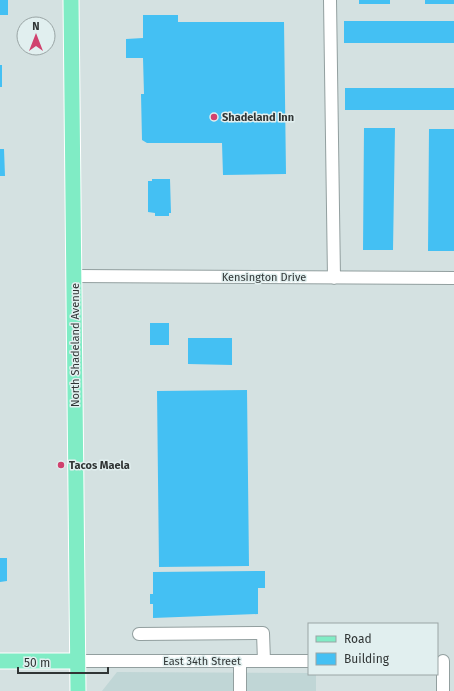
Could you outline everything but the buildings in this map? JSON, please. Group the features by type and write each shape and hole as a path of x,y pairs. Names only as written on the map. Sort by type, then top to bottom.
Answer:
{"main road":[{"name":"North Shadeland Avenue","path":"71,0 78,691"},
{"name":"East 34th Street","path":"0,661 77,661"}],"street":[{"path":"330,0 334,278"},
{"name":"Kensington Drive","path":"74,276 454,278"},
{"path":"139,634 263,633 264,661"},
{"name":"East 34th Street","path":"77,661 308,661"},
{"path":"240,661 240,691"},
{"path":"443,691 445,661"}],"shaded area":[{"path":"117,672 308,673 308,675 316,675 316,691 102,691"}],"place":[{"name":"Shadeland Inn","path":"214,117"},
{"name":"Tacos Maela","path":"61,465"}]}
